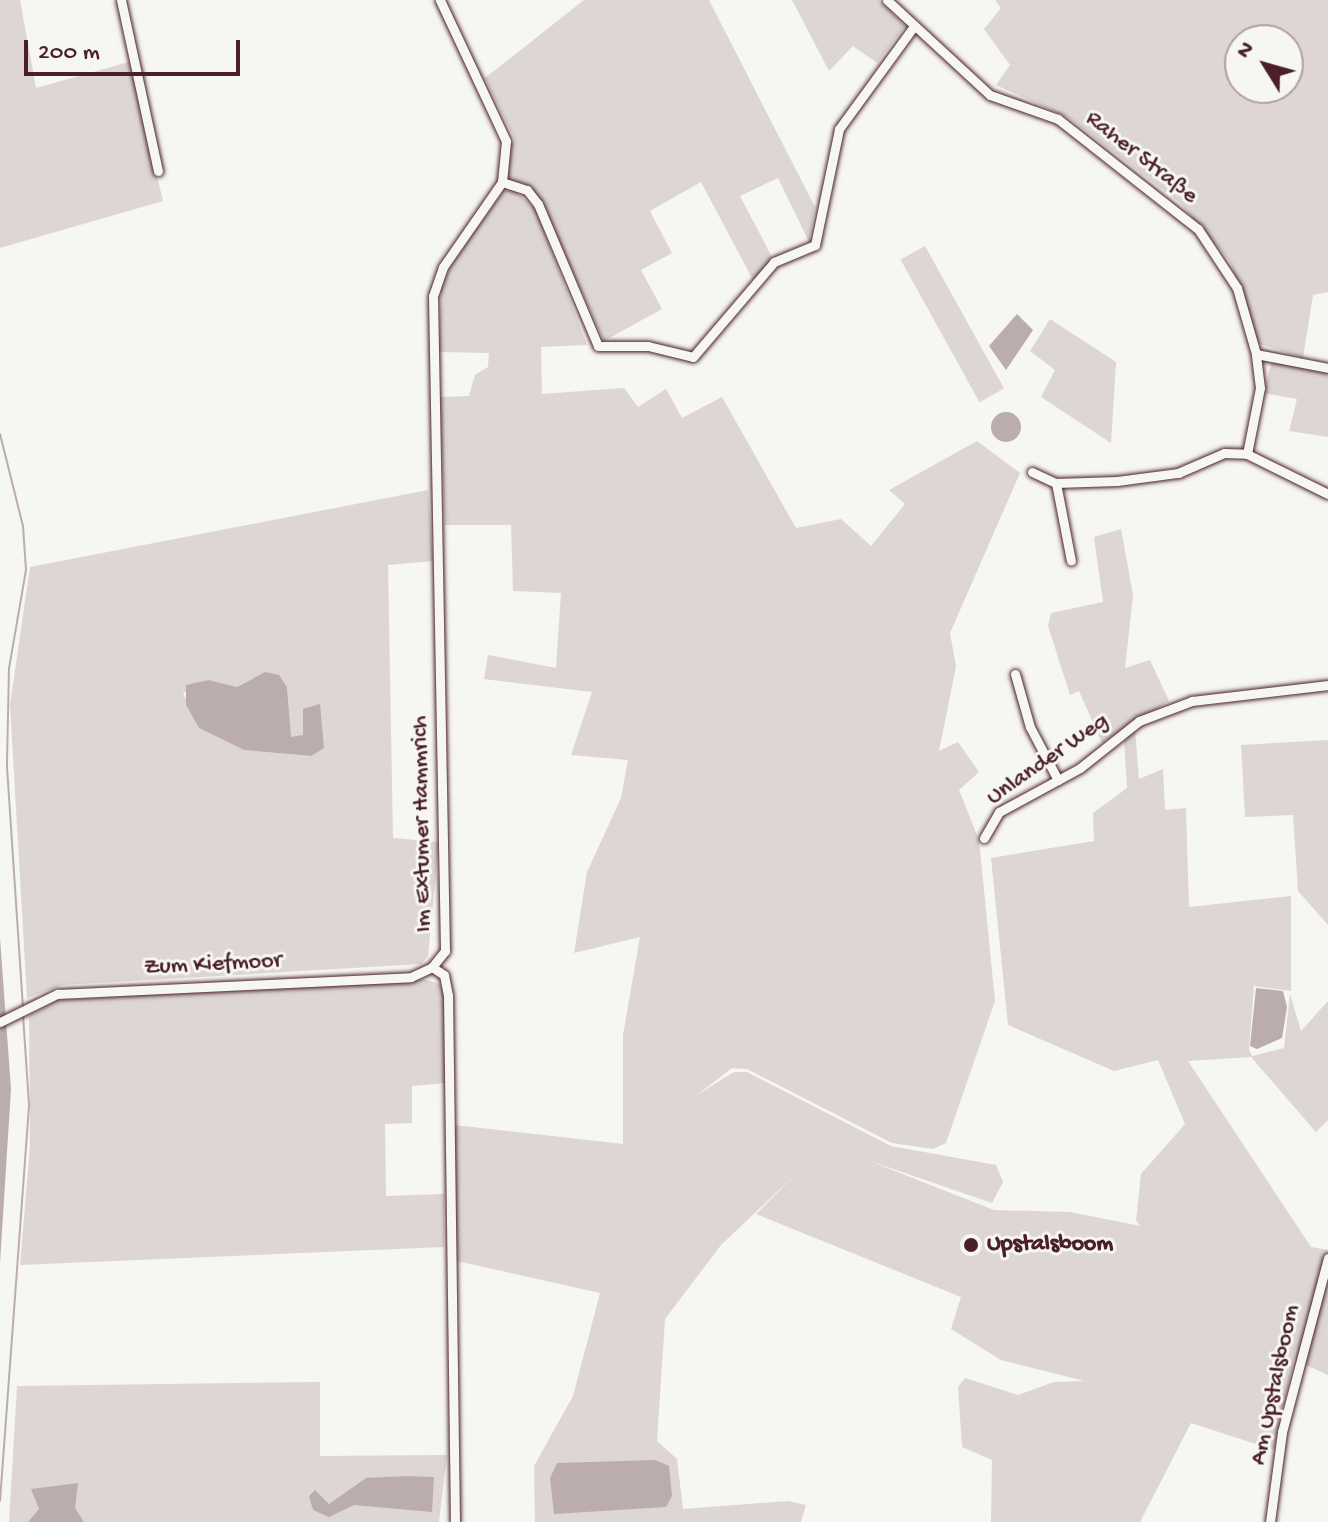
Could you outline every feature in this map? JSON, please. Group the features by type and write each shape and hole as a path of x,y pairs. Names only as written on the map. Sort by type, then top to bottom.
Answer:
{"street":[{"path":"121,0 158,171"},
{"path":"440,0 501,121 506,141 502,182 527,190 538,204 598,346 648,346 693,357 774,262 815,245 839,129 912,29"},
{"name":"Raher Straße","path":"887,0 912,29 990,95 1058,119 1198,229 1237,288 1256,354 1260,388 1247,454"},
{"name":"Im Extumer Hammrich","path":"455,1522 448,995 444,975 432,967 445,951 446,922 433,296 443,267 502,182"},
{"path":"1256,354 1328,368"},
{"path":"1032,472 1056,483 1178,473 1224,453 1247,454 1328,494"},
{"path":"1056,483 1071,561"},
{"path":"1015,674 1030,727 1058,780"},
{"name":"Unlander Weg","path":"984,838 999,812 1058,780 1139,721 1192,701 1328,685"},
{"name":"Zum Kiefmoor","path":"0,1022 57,994 411,977 432,967"},
{"name":"Am Upstalsboom","path":"1270,1522 1282,1432 1328,1258"}],"shaded area":[{"path":"0,0 20,0 36,88 129,62 163,201 0,248"},
{"path":"584,0 709,0 815,207 809,242 778,178 740,196 773,259 753,280 701,182 650,211 672,253 641,270 662,309 604,341 540,199 507,179 509,145 515,140 485,78"},
{"path":"792,0 879,0 905,26 877,63 853,46 829,71"},
{"path":"995,0 1328,0 1328,292 1313,295 1303,358 1257,343 1230,261 1180,203 1069,118 996,85 1010,65 984,29 1001,8"},
{"path":"513,189 536,210 587,345 541,347 542,394 624,388 638,407 666,389 682,418 722,397 796,528 841,519 871,546 905,504 889,490 977,441 1020,473 950,633 956,666 939,751 958,742 979,772 959,790 979,840 995,1001 946,1143 933,1149 892,1143 747,1069 732,1068 697,1095 734,1072 747,1072 891,1146 996,1165 1003,1182 992,1203 867,1160 994,1210 1070,1212 1141,1226 1136,1221 1141,1174 1185,1124 1158,1060 1114,1071 1008,1025 991,858 1094,841 1093,813 1127,788 1124,739 1135,730 1139,779 1163,769 1165,810 1186,808 1189,907 1291,896 1291,991 1254,986 1249,1050 1252,1056 1284,1048 1290,994 1301,1031 1328,1001 1328,1120 1316,1132 1251,1057 1188,1061 1311,1247 1328,1250 1328,1375 1295,1360 1297,1345 1274,1450 1191,1423 1140,1522 991,1522 992,1460 962,1447 958,1387 965,1378 1018,1395 1054,1382 1084,1381 1001,1360 951,1329 961,1297 756,1214 797,1173 721,1245 665,1319 657,1441 677,1459 683,1509 788,1501 806,1505 801,1522 535,1522 534,1466 573,1396 600,1293 457,1261 454,1125 623,1144 623,1035 640,937 574,953 587,872 621,798 628,760 571,755 592,692 484,679 488,655 556,668 561,593 513,591 511,525 445,525 440,397 469,396 475,375 488,367 489,353 439,352 441,289 454,259 503,192"},
{"path":"925,246 1004,389 980,402 901,260"},
{"path":"1017,314 1033,330 1006,370 989,346"},
{"path":"1050,319 1116,362 1111,443 1041,397 1055,370 1030,351"},
{"path":"1272,361 1328,372 1328,437 1289,431 1297,399 1263,393"},
{"path":"1006,412 1017,416 1021,427 1017,438 1006,442 995,438 991,427 995,416"},
{"path":"428,490 433,561 388,565 393,838 439,842 428,956 421,964 62,985 27,998 10,705 30,567","holes":["253,678 287,687 290,737 299,740 303,734 303,709 311,756 244,750 199,728 183,693 209,680 237,687"]},
{"path":"1121,529 1133,595 1125,668 1150,660 1169,701 1102,743 1079,691 1070,695 1048,626 1051,613 1103,602 1094,537"},
{"path":"265,672 279,675 287,687 291,737 303,735 303,709 320,704 324,748 311,756 244,750 199,728 186,705 186,685 209,680 237,687"},
{"path":"1328,740 1328,925 1298,891 1293,815 1245,817 1241,745"},
{"path":"0,938 11,1089 0,1263"},
{"path":"423,979 440,984 444,995 445,1083 412,1086 412,1123 385,1124 386,1196 444,1194 444,1247 20,1265 30,1146 29,1016 58,1000"},
{"path":"1256,988 1283,991 1287,1007 1282,1038 1257,1049 1250,1046"},
{"path":"320,1382 320,1456 447,1455 439,1522 9,1522 17,1386"},
{"path":"655,1460 669,1466 672,1496 666,1507 554,1514 550,1478 557,1463"},
{"path":"434,1477 432,1512 354,1505 329,1517 313,1510 309,1496 315,1490 329,1504 366,1478"},
{"path":"78,1483 75,1508 84,1522 28,1522 39,1509 31,1489"}],"waterway":[{"path":"0,434 23,526 26,570 9,668 7,767 23,1008"},
{"path":"0,1501 29,1105 23,1014"}],"place":[{"name":"Upstalsboom","path":"971,1245"}]}
